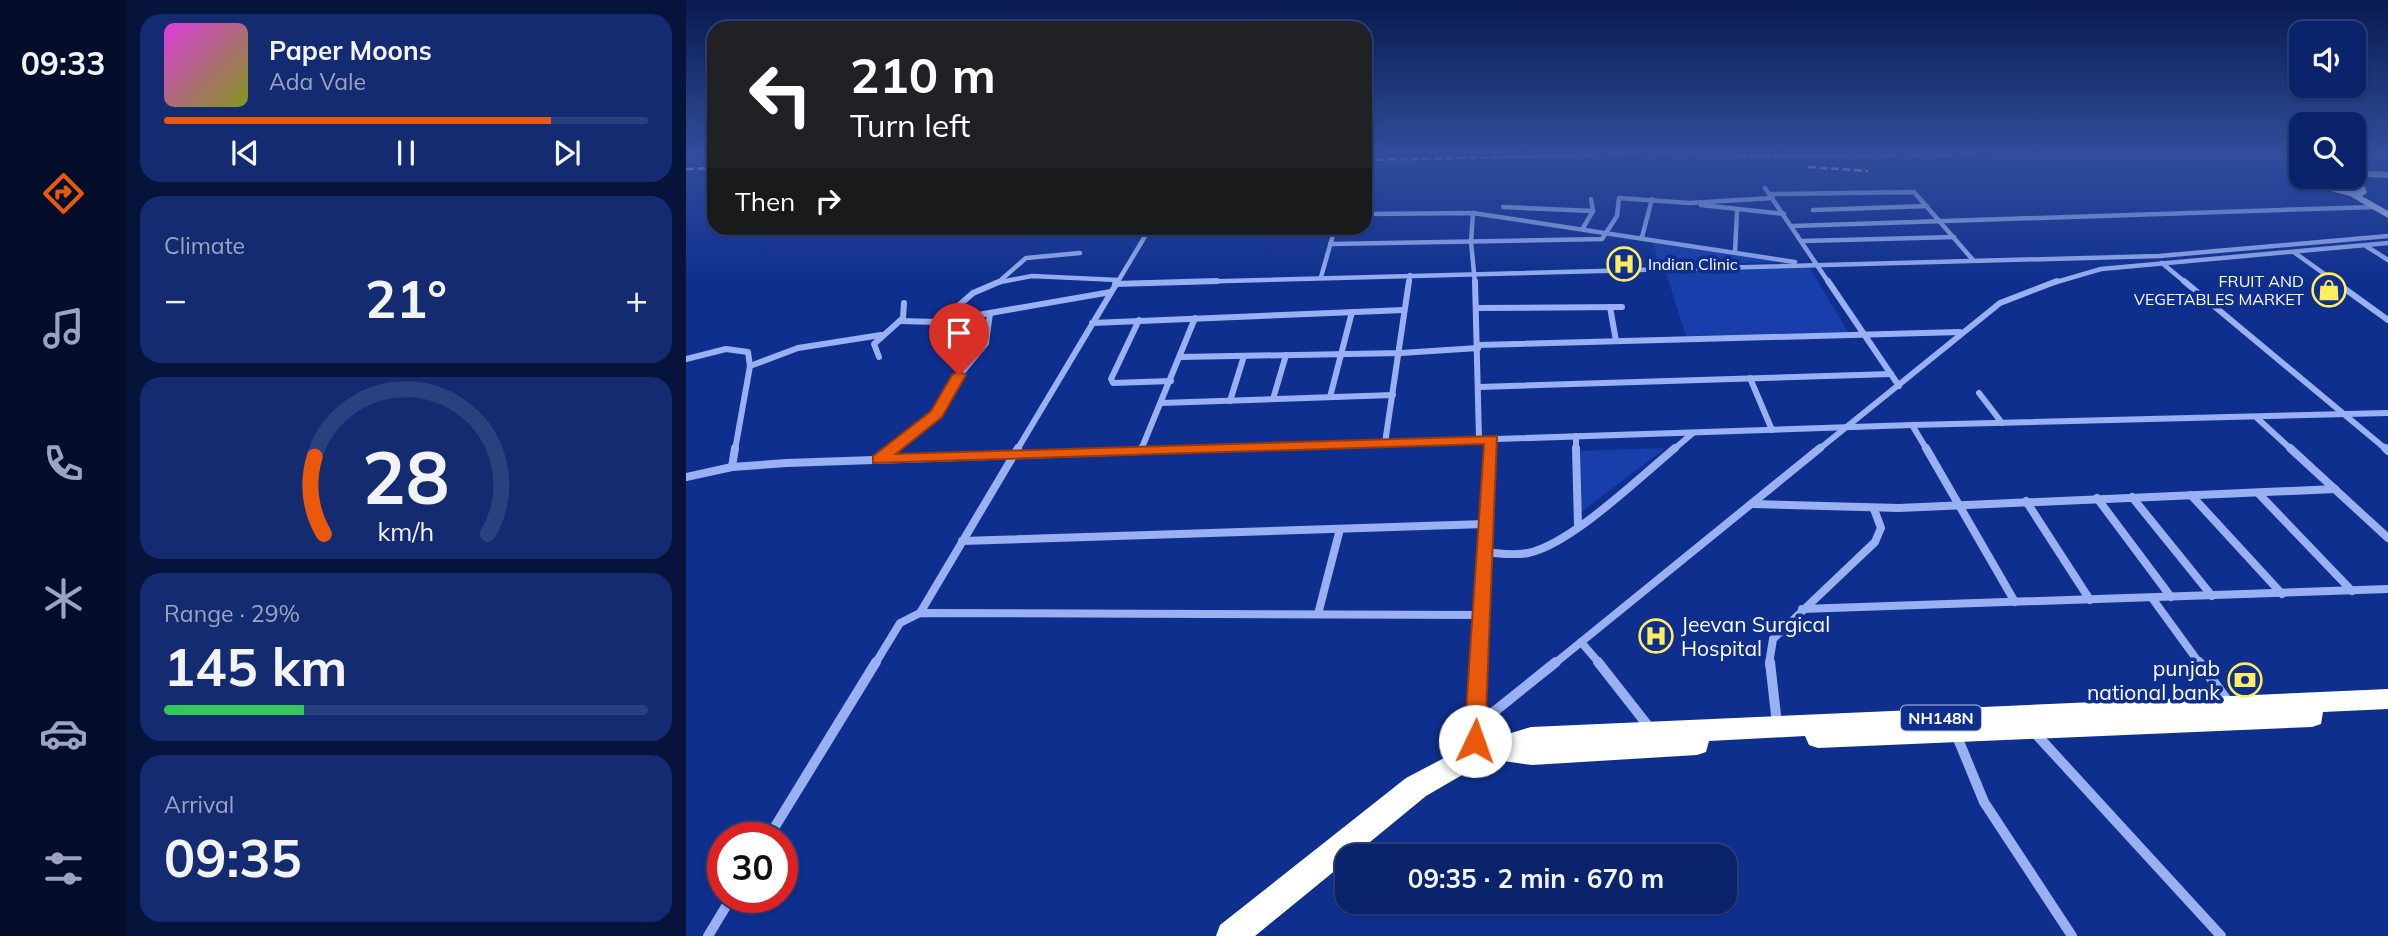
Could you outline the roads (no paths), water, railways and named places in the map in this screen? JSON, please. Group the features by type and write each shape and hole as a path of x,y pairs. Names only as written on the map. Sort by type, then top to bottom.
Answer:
{"highway":[{"name":"NH148N","path":"1231,936 1416,787 1485,753 1531,738 2388,699"},
{"name":"NH148N","path":"1485,753 1532,753 2388,712"}],"street":[{"path":"1689,203 1748,196"},
{"path":"1771,196 1899,386"},
{"path":"1917,196 1973,260"},
{"path":"2356,196 2388,215"},
{"path":"1330,244 1594,240 1606,237 1617,216 1619,198 1652,199 1737,211 1784,214"},
{"path":"1583,228 1593,211 1591,199"},
{"path":"1642,237 1652,199"},
{"path":"1813,210 1927,206"},
{"path":"1503,207 1593,211"},
{"path":"1792,226 2186,213 2229,214 2374,207"},
{"path":"1529,220 1536,208"},
{"path":"1735,252 1737,211"},
{"path":"1473,213 1471,242 1472,274 1478,308 1479,439"},
{"path":"1372,214 1473,213 1816,266 1973,260 2163,260 2295,253 2388,243"},
{"path":"920,613 1146,235"},
{"path":"1321,277 1333,235"},
{"path":"1475,727 2000,303 2058,281 2101,269 2388,236"},
{"path":"1803,241 1954,237"},
{"path":"2366,246 2388,260"},
{"path":"2285,247 2388,320"},
{"path":"1002,279 1026,258 1080,253"},
{"path":"2163,260 2388,452"},
{"path":"959,318 956,311 961,302 984,285 1002,279 1117,282 1805,265"},
{"path":"1385,443 1401,353 1410,275"},
{"path":"879,357 874,344 881,335 900,321 925,323 1111,292"},
{"path":"900,321 904,303"},
{"path":"1610,307 1616,341"},
{"path":"1478,308 1622,307"},
{"path":"1092,323 1404,310"},
{"path":"1330,397 1352,312"},
{"path":"879,460 937,414 950,387 986,343 990,329 990,313"},
{"path":"1141,451 1195,318"},
{"path":"1139,320 1111,379 1112,383 1171,381"},
{"path":"1181,357 1401,353 1478,346 1961,332"},
{"path":"750,366 798,348 881,335"},
{"path":"686,359 743,349 748,352 750,366 732,467"},
{"path":"1273,399 1286,355"},
{"path":"1230,401 1244,356"},
{"path":"1479,387 1891,374"},
{"path":"1750,379 1772,430"},
{"path":"1979,393 2002,423"},
{"path":"1161,403 1393,395"},
{"path":"686,477 732,467 879,460 1912,425 2388,413"},
{"path":"2257,417 2388,538"},
{"path":"1912,425 2015,602"},
{"path":"1484,552 1523,554 1535,551 1578,525 1694,432"},
{"path":"1576,436 1578,525"},
{"path":"1485,753 1475,727 1492,439"},
{"path":"1753,504 1874,509 2335,489"},
{"path":"2258,493 2352,591"},
{"path":"2191,495 2281,594"},
{"path":"2132,497 2212,596"},
{"path":"2097,498 2171,597"},
{"path":"2026,501 2090,600"},
{"path":"1777,727 1769,666 1773,639 1875,542 1881,528 1874,509"},
{"path":"962,541 1485,524"},
{"path":"1318,614 1340,528"},
{"path":"1802,609 2388,589"},
{"path":"2152,598 2231,706"},
{"path":"778,822 900,623 920,613 1481,615"},
{"path":"1581,642 1622,689 1654,733"},
{"path":"2031,729 2221,936"},
{"path":"1955,732 1984,802 2072,936"},
{"path":"708,936 722,913"}],"place":[{"name":"Indian Clinic","path":"1624,264"},
{"name":"FRUIT AND VEGETABLES MARKET","path":"2329,290"},
{"name":"Jeevan Surgical Hospital","path":"1656,636"},
{"name":"punjab national bank","path":"2245,680"}]}
